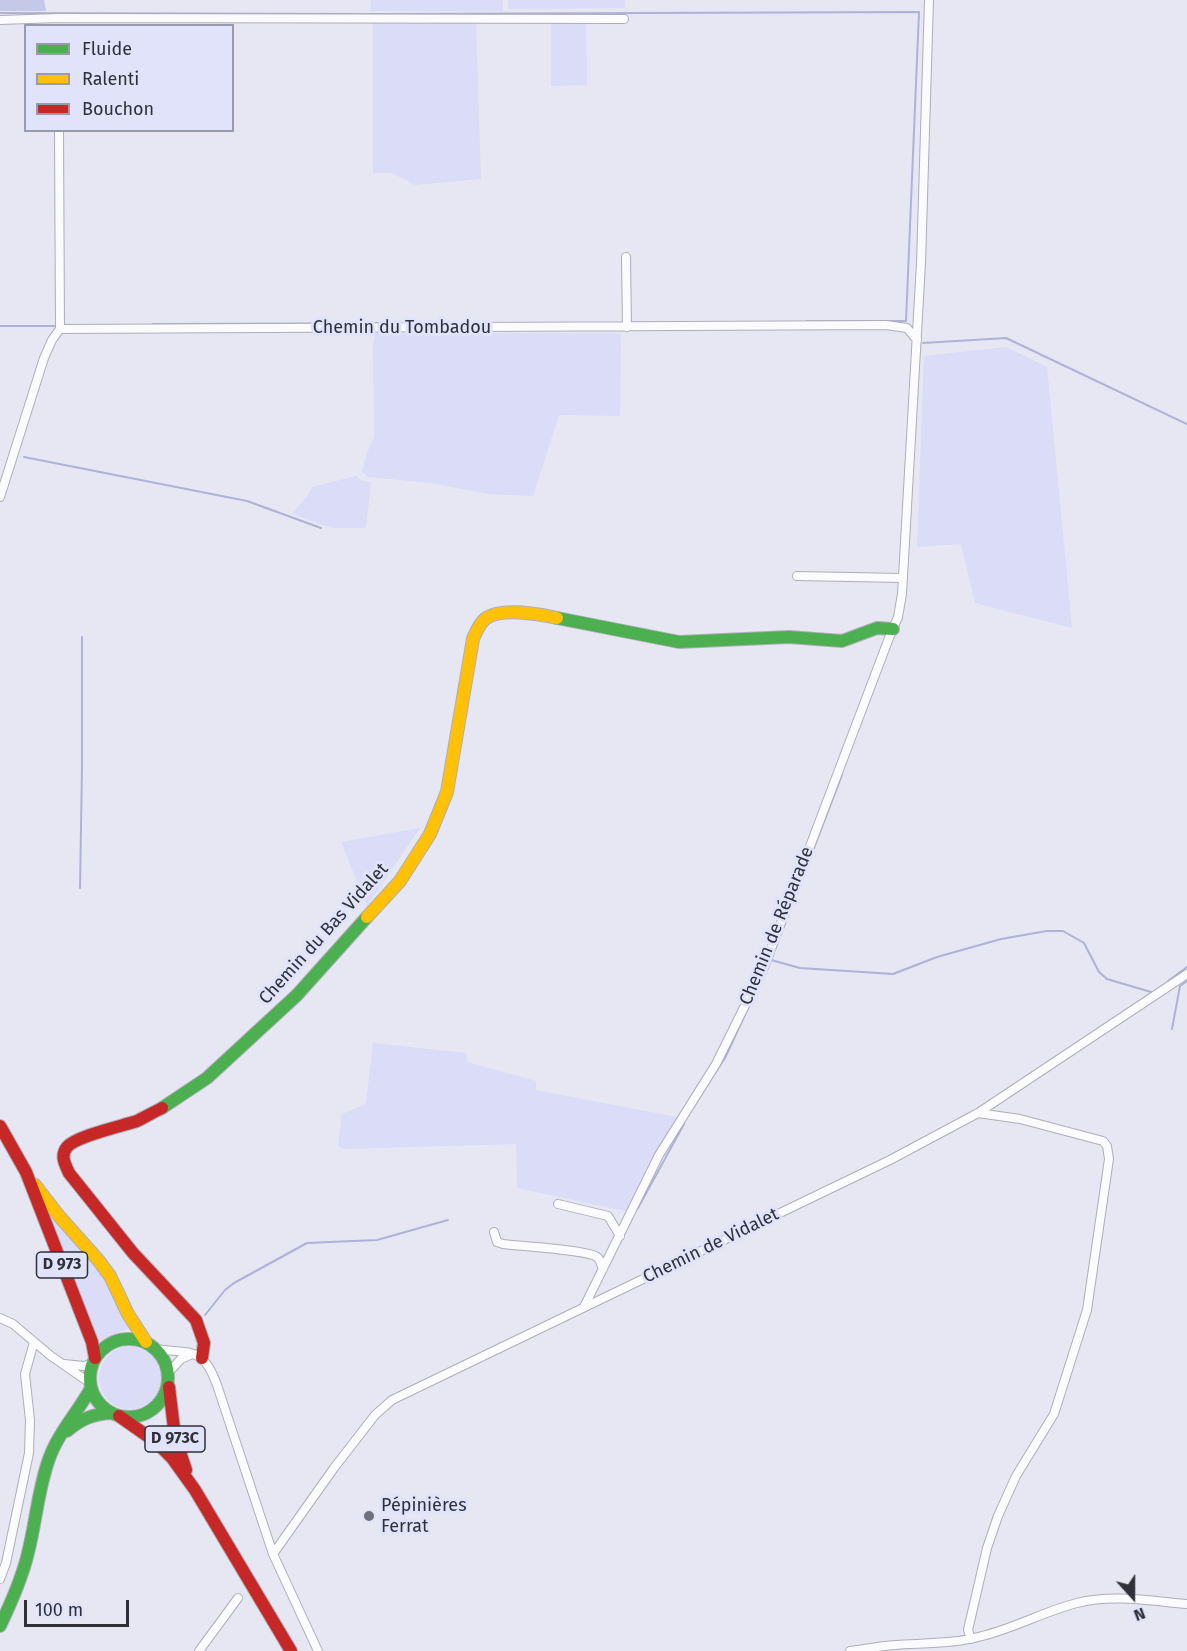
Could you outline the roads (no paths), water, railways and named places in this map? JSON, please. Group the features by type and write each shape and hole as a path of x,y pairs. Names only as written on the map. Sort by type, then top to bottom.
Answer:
{"main road":[{"name":"Chemin du Bas Vidalet","path":"197,1356 204,1352 204,1342 202,1331 196,1320 133,1253 83,1192 63,1160 64,1152 70,1144 78,1140 130,1124 151,1114 207,1078 297,995 400,881 430,834 447,792 473,639 480,624 490,615 523,613 679,642 789,637 842,640 877,628 893,629"},
{"name":"D 973","path":"0,1126 26,1172 59,1216 104,1268 133,1323 151,1346"},
{"name":"D 973","path":"26,1172 94,1348 94,1361"},
{"path":"59,1437 79,1420 90,1415 132,1417 145,1414 156,1407 164,1396 168,1379 162,1356 151,1346 135,1339 123,1339 102,1349 90,1373 91,1386 99,1403 115,1415"},
{"name":"D 973C","path":"168,1379 175,1437 181,1460 195,1490"},
{"path":"0,1626 24,1571 48,1459 63,1428 85,1399 91,1386"},
{"name":"D 973C","path":"115,1415 156,1442 172,1458 195,1490 291,1651"}],"street":[{"name":"Chemin de Réparade","path":"584,1307 659,1155 716,1064 765,965 900,606 922,251 929,0"},
{"path":"0,20 59,22 624,19"},
{"path":"0,497 44,358 60,329 59,132"},
{"path":"626,258 627,327"},
{"name":"Chemin du Tombadou","path":"60,329 886,325 907,328 917,340"},
{"path":"797,576 903,578"},
{"name":"Chemin de Vidalet","path":"273,1554 334,1468 375,1415 387,1404 890,1160 978,1113 1187,974"},
{"path":"970,1639 968,1630 987,1548 998,1516 1016,1476 1054,1414 1087,1310 1109,1159 1107,1146 1103,1142 1020,1119 978,1113"},
{"path":"558,1203 608,1216 620,1236"},
{"path":"494,1232 497,1242 503,1244 578,1251 596,1255 603,1269"},
{"path":"0,1318 13,1324 91,1386"},
{"path":"0,1579 6,1563 29,1453 30,1420 25,1374 34,1342"},
{"path":"151,1346 197,1356 210,1366 273,1554 318,1651"},
{"path":"168,1379 174,1365 181,1359 197,1356"},
{"path":"63,1364 84,1366 94,1361"},
{"path":"199,1651 238,1598"},
{"path":"850,1651 970,1639 1079,1602 1123,1598 1187,1604"}],"waterway":[{"path":"0,13 919,12 906,321 807,321"},
{"path":"153,324 462,323"},
{"path":"0,326 57,326"},
{"path":"923,343 1006,338 1187,424"},
{"path":"24,457 247,501 321,528"},
{"path":"80,888 82,637"},
{"path":"842,775 771,960 800,968 893,974 937,957 1001,939 1047,931 1063,931 1084,943 1099,972 1107,979 1151,992"},
{"path":"1168,981 1187,967"},
{"path":"1172,1029 1180,986 1187,981"},
{"path":"715,1073 725,1058 749,1006"},
{"path":"638,1208 684,1124"},
{"path":"205,1315 225,1290 234,1283 307,1243 377,1240 448,1220"}],"place":[{"name":"Pépinières Ferrat","path":"369,1516"}]}
